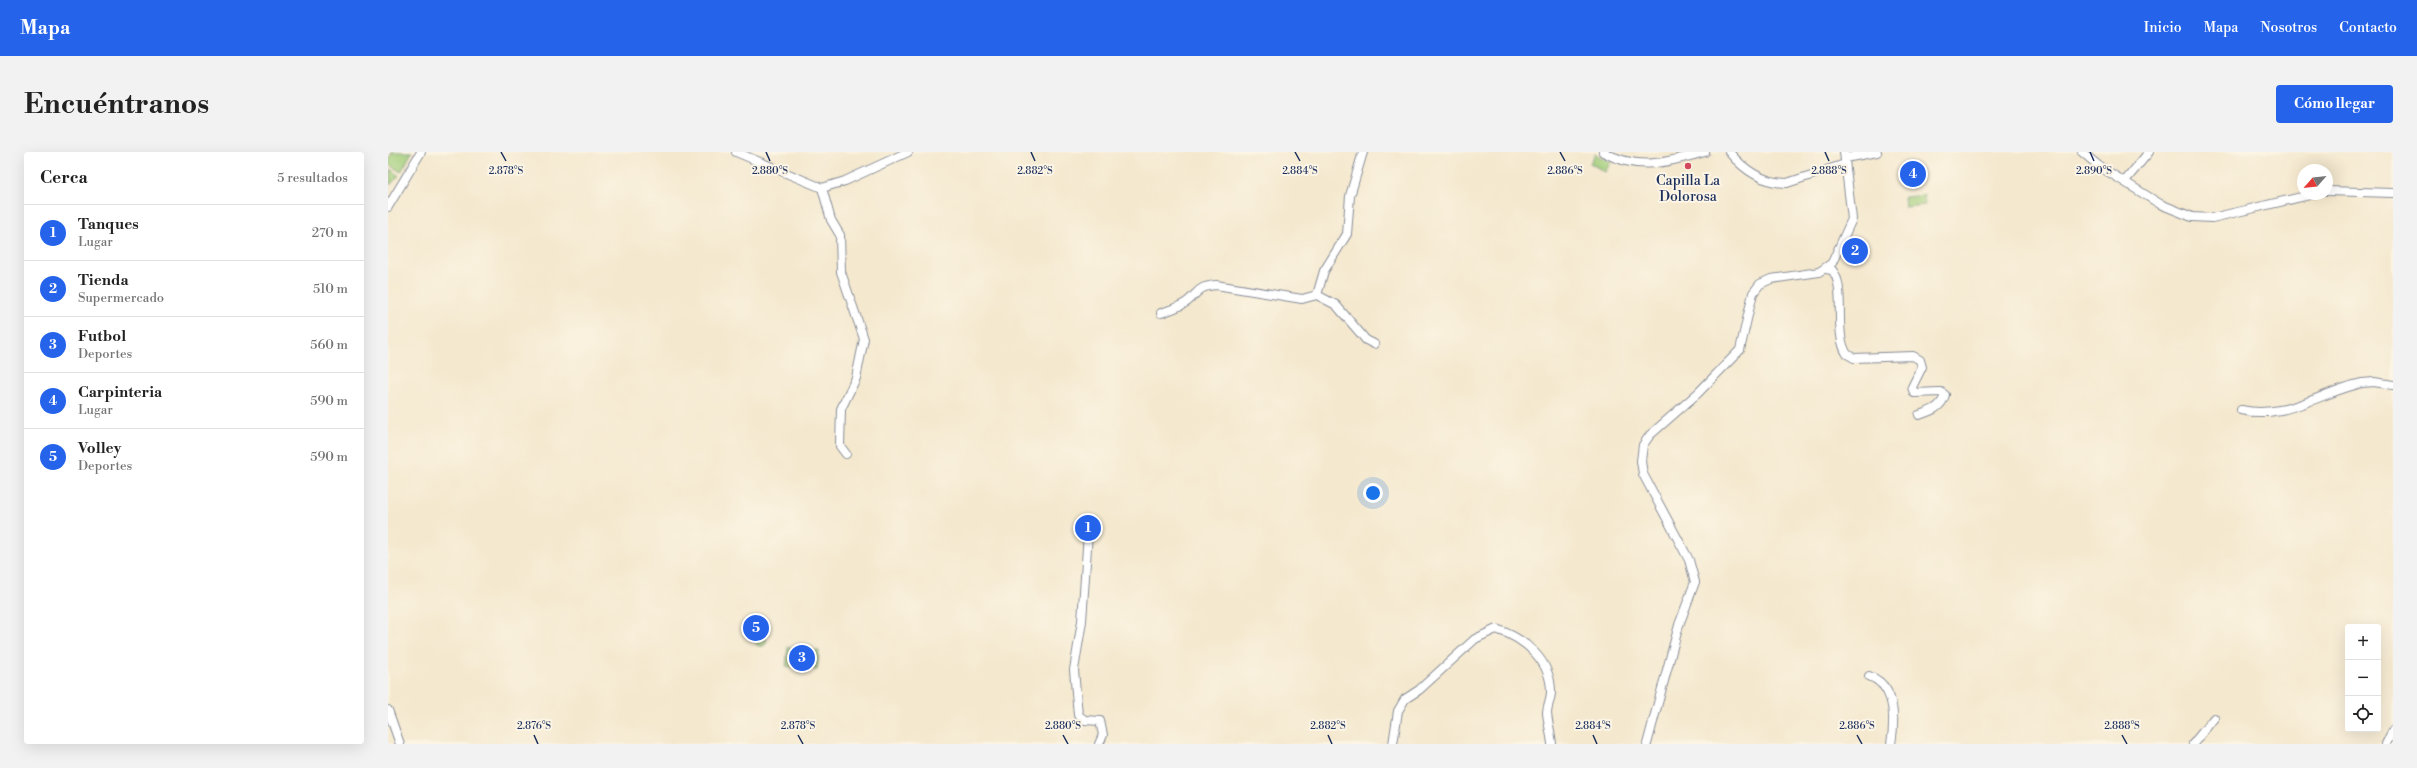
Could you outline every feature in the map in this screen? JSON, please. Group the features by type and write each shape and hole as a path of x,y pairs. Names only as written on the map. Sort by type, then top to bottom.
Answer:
{"street":[{"path":"388,207 421,152"},
{"path":"736,152 822,188 845,181 908,152"},
{"path":"1317,295 1324,271 1346,234 1350,196 1363,152"},
{"path":"1603,152 1622,161 1646,164 1705,152"},
{"path":"1729,152 1742,167 1766,180 1778,183 1787,183 1845,158 1877,152"},
{"path":"2082,152 2160,204 2192,217 2220,216 2297,198"},
{"path":"2125,181 2149,152"},
{"path":"1826,269 1842,245 1852,218 1845,158"},
{"path":"822,188 831,220 840,235 841,272 864,339 856,378 841,409 840,446 846,454"},
{"path":"2333,192 2393,193"},
{"path":"1647,744 1679,625 1695,582 1689,560 1643,474 1641,461 1643,445 1650,435 1698,393 1740,350 1753,293 1760,284 1771,278 1811,274 1826,269 1832,270 1836,276 1840,304 1840,331 1846,354 1854,358 1913,356 1920,360 1922,367 1912,387 1914,393 1941,392 1945,395 1939,406 1932,411 1919,415"},
{"path":"1161,313 1187,302 1198,289 1204,286 1216,285 1302,299 1317,295 1336,305 1366,340 1374,344"},
{"path":"2241,410 2253,412 2283,410 2323,398 2350,386 2374,382 2393,384"},
{"path":"1088,533 1082,621 1074,670 1078,714 1085,720 1100,721 1103,735 1099,744"},
{"path":"1393,744 1398,711 1405,699 1419,690 1475,639 1496,629 1524,643 1543,662 1550,678 1551,692 1547,712 1552,744"},
{"path":"1869,676 1878,679 1889,694 1892,706 1893,725 1891,744"},
{"path":"388,710 400,744"},
{"path":"2193,744 2214,718"},
{"path":"2386,744 2393,730"}],"green space":[{"path":"392,152 412,152 401,172 388,164"},
{"path":"1595,154 1611,162 1605,172 1590,163"},
{"path":"390,169 399,176 390,185"},
{"path":"1924,195 1925,205 1905,207 1904,197"},
{"path":"765,620 768,631 748,636 745,625"},
{"path":"759,636 763,636 765,637 765,645 759,646 756,643 756,639"},
{"path":"788,647 819,651 817,670 786,666"}],"place":[{"name":"Capilla La Dolorosa","path":"1688,166"},
{"name":"Carpinteria","path":"1913,174"},
{"name":"Tienda","path":"1855,251"},
{"name":"Tanques","path":"1088,528"},
{"name":"Volley","path":"756,628"},
{"name":"Futbol","path":"802,658"}]}
